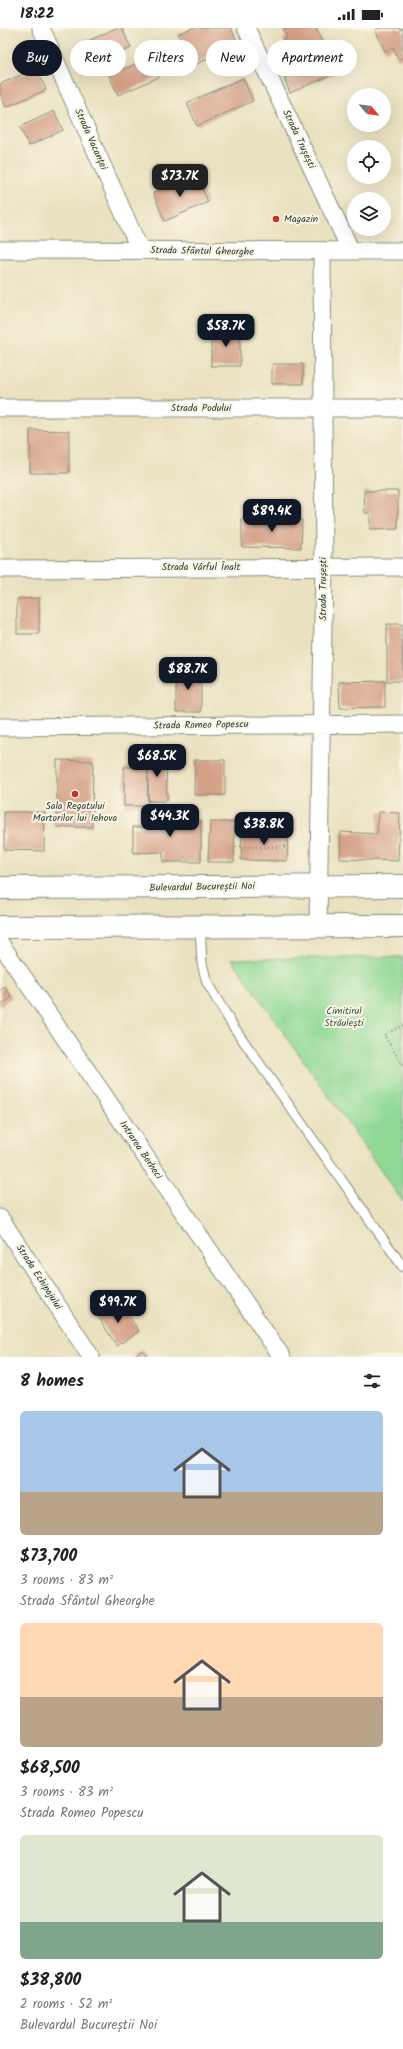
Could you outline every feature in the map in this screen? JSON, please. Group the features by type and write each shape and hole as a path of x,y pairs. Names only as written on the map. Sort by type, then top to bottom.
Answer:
{"main road":[{"name":"Bulevardul Bucureștii Noi","path":"0,888 403,886"},
{"path":"0,927 403,926"}],"street":[{"name":"Strada Vacanței","path":"41,28 140,250"},
{"name":"Strada Trușești","path":"246,28 351,251"},
{"name":"Strada Sfântul Gheorghe","path":"0,250 322,252 403,251"},
{"name":"Strada Trușești","path":"318,926 320,886 324,566 322,252"},
{"name":"Strada Podului","path":"0,408 403,408"},
{"name":"Strada Vârful Înalt","path":"0,569 324,566 403,567"},
{"name":"Strada Romeo Popescu","path":"0,727 403,724"},
{"name":"Intrarea Berheci","path":"0,942 282,1357"},
{"name":"Strada Echipajului","path":"0,1218 91,1357"}],"lane":[{"path":"200,927 202,963 207,983 233,1026 403,1267"}],"path":[{"path":"236,847 288,847"},
{"path":"403,1025 384,1035 403,1066"}],"green space":[{"name":"Cimitirul Străulești","path":"403,957 403,1202 232,959"}],"building":[{"path":"116,28 122,28 131,48 126,50 126,40 90,40"},
{"path":"192,28 231,28 236,40 206,40 206,60 198,64 198,40 181,40 178,34"},
{"path":"287,28 316,28 321,40 283,40 287,38 283,30"},
{"path":"379,28 399,28 400,30 403,28 403,57 398,60 393,47 385,51 375,30"},
{"path":"134,65 134,76 159,77 118,95 109,76 126,76 126,68"},
{"path":"18,76 40,76 46,90 6,107 0,94 0,84"},
{"path":"288,76 329,76 290,93 284,78"},
{"path":"243,78 253,101 197,126 187,103"},
{"path":"54,111 63,130 29,146 20,127"},
{"path":"196,174 208,202 165,221 153,193"},
{"path":"211,331 240,331 240,366 211,366"},
{"path":"272,364 303,364 303,384 272,384"},
{"path":"30,430 69,431 69,473 30,473"},
{"path":"364,491 398,491 398,529 370,530 370,513 365,513"},
{"path":"242,519 302,520 301,548 242,547"},
{"path":"39,598 39,634 17,634 17,599"},
{"path":"387,624 402,624 403,681 387,681"},
{"path":"176,670 201,670 201,712 176,712"},
{"path":"385,681 385,707 340,708 339,682"},
{"path":"166,754 167,801 148,801 148,755"},
{"name":"Sala Regatului Martorilor lui Iehova","path":"57,760 93,761 92,827 57,827"},
{"path":"195,760 225,760 225,795 194,795"},
{"path":"124,767 147,767 148,806 124,806"},
{"path":"155,808 171,808 171,821 201,820 201,862 163,862 163,852 133,853 133,827 155,827"},
{"path":"4,812 45,812 44,851 4,850"},
{"path":"378,812 400,813 398,861 340,859 341,832 377,834"},
{"path":"210,822 235,822 234,862 208,862"},
{"path":"242,830 288,832 287,861 241,860"},
{"path":"5,987 12,997 0,1006 0,990"},
{"path":"120,1302 139,1331 117,1346 98,1317"},
{"path":"143,1350 148,1357 132,1357"}],"place":[{"name":"Magazin","path":"276,219"},
{"name":"Sala Regatului Martorilor lui Iehova","path":"75,794"}]}
